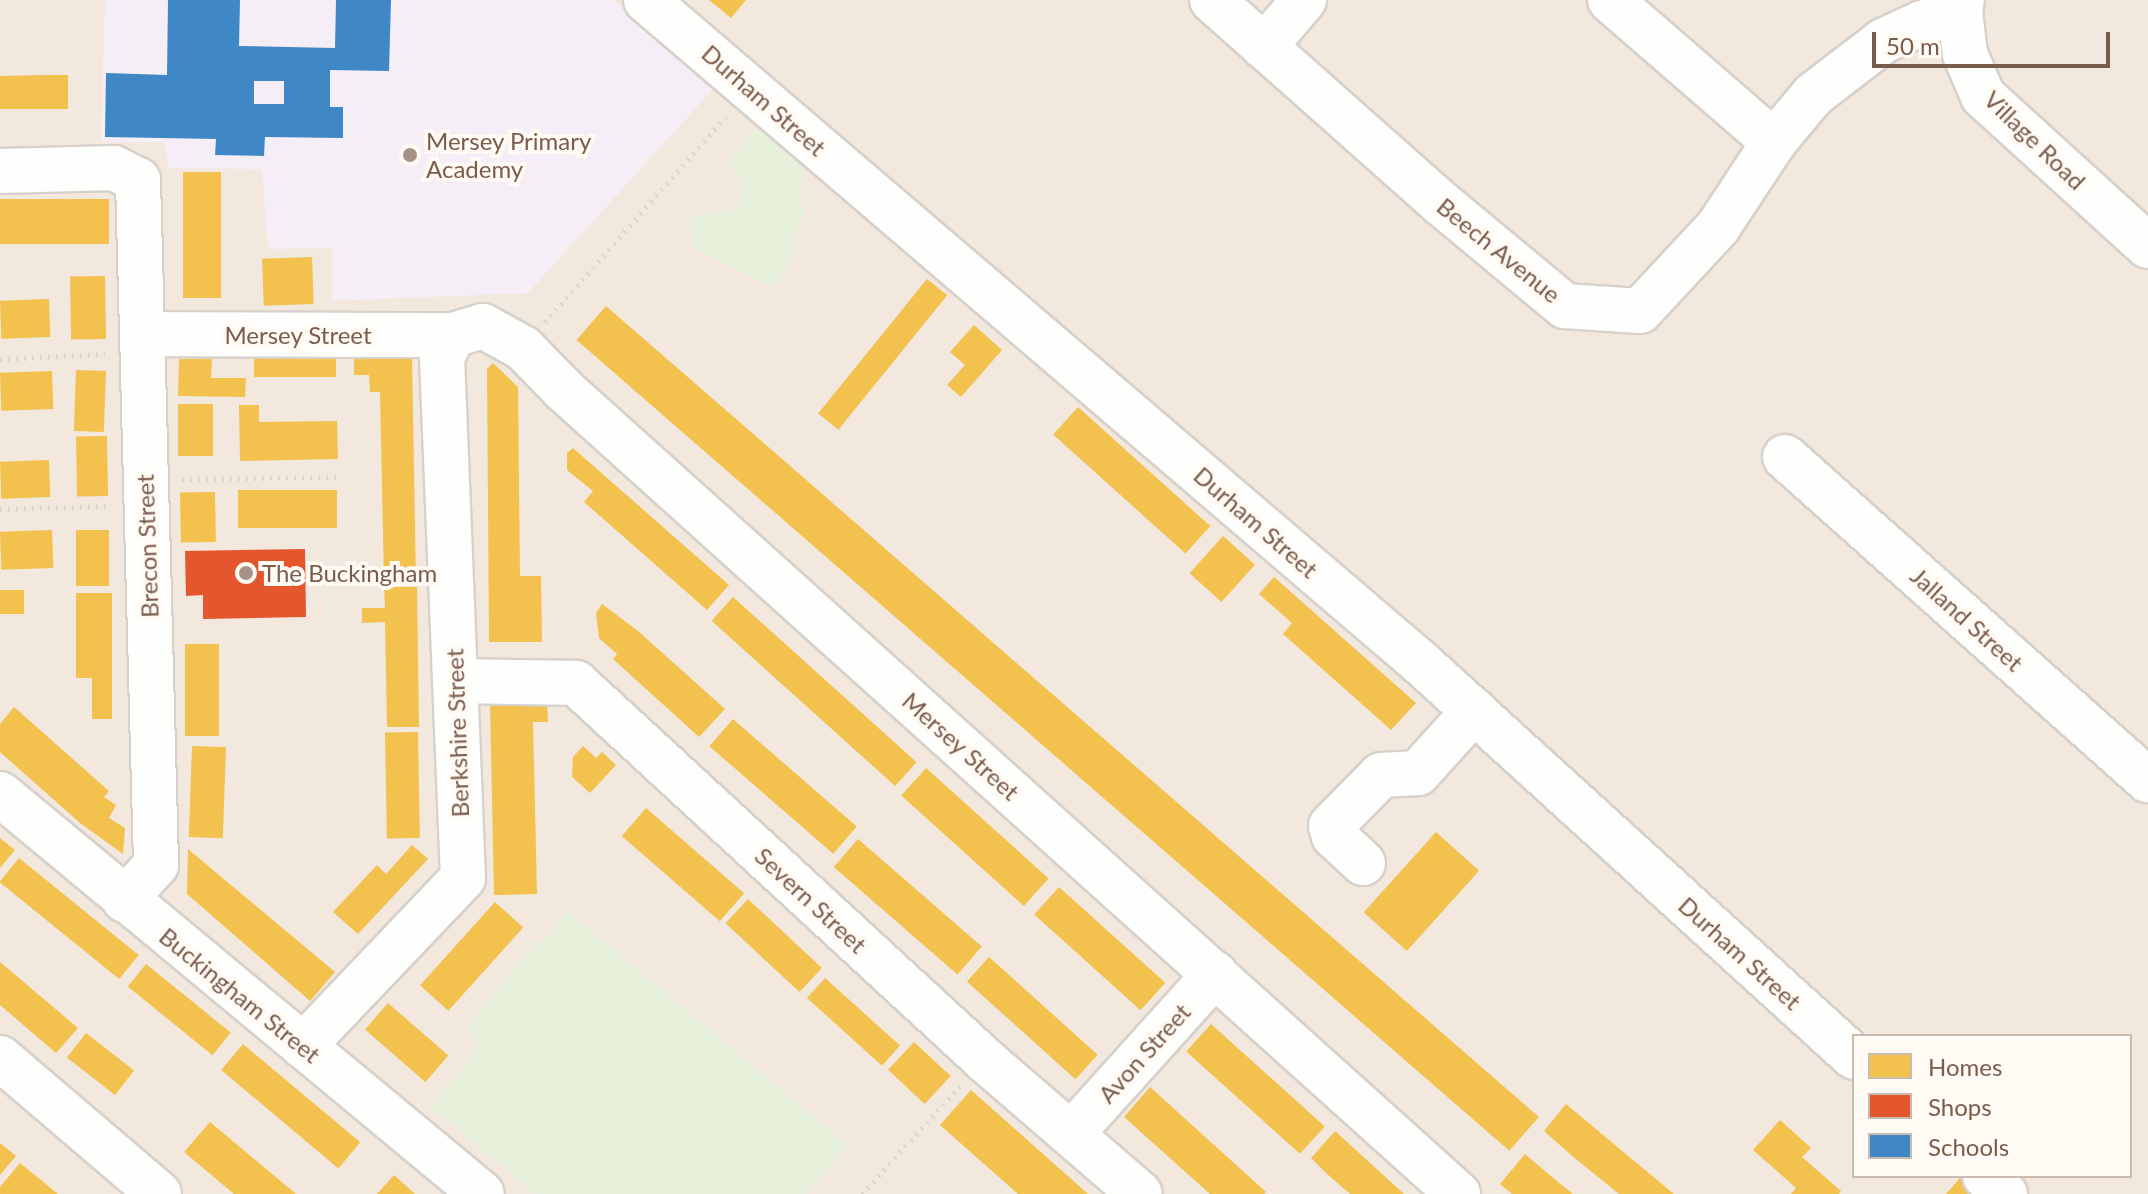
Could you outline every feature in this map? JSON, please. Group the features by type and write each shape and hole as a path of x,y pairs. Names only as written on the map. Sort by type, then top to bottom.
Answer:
{"street":[{"name":"Durham Street","path":"646,0 1474,711 1852,1055"},
{"name":"Beech Avenue","path":"1212,0 1442,204 1565,306 1640,311 1718,227 1774,142 1813,95 1883,41 1961,6"},
{"path":"1264,47 1304,0"},
{"path":"1610,0 1774,142"},
{"name":"Village Road","path":"1961,6 1965,54 1983,96 2148,246"},
{"name":"Brecon Street","path":"0,171 114,168 138,180 156,865 124,900"},
{"name":"Mersey Street","path":"142,343 448,346 483,326 523,348 565,391 1458,1194"},
{"name":"Berkshire Street","path":"303,1046 463,878 455,681 448,346"},
{"name":"Jalland Street","path":"1785,457 2148,780"},
{"name":"Severn Street","path":"455,681 576,683 986,1061 1140,1194"},
{"path":"1363,863 1334,836 1331,826 1381,775 1418,773 1474,711"},
{"name":"Buckingham Street","path":"0,794 482,1194"},
{"name":"Avon Street","path":"1072,1133 1215,974"},
{"path":"0,1058 159,1194"},
{"path":"1987,1178 2005,1194"}],"path":[{"path":"523,348 750,89"},
{"path":"0,359 142,343"},
{"path":"0,509 145,492 338,477"},
{"path":"862,1194 986,1061"}],"shaded area":[{"path":"0,0 2148,0 2148,1194 0,1194"},
{"name":"Mersey Primary Academy","path":"105,0 614,0 713,89 528,293 332,301 332,248 268,249 262,169 168,168 165,142 101,142"}],"green space":[{"path":"758,129 804,161 804,177 797,193 805,212 792,242 798,248 774,288 692,247 690,217 737,210 743,186 728,161"},
{"path":"568,911 848,1145 807,1194 535,1194 431,1107 480,1047 466,1028 537,942 544,942"}],"building: Homes":[{"path":"709,0 746,0 731,18"},
{"path":"68,75 68,109 0,109 0,76"},
{"path":"183,172 221,172 221,298 183,298"},
{"path":"0,199 109,199 109,244 0,244"},
{"path":"312,257 314,304 264,306 262,259"},
{"path":"105,276 106,339 71,340 70,277"},
{"path":"927,279 947,295 838,430 818,413"},
{"path":"49,299 50,337 1,339 0,301"},
{"path":"606,306 1539,1117 1509,1151 576,340"},
{"path":"974,325 1002,350 961,397 947,385 965,365 950,352"},
{"path":"412,355 416,583 384,583 380,392 370,392 369,375 354,375 354,356"},
{"path":"254,357 336,357 336,377 254,377"},
{"path":"179,359 212,359 211,378 246,378 245,397 178,396"},
{"path":"493,363 518,387 520,576 541,576 542,642 489,642 487,369"},
{"path":"76,370 106,371 104,432 74,431"},
{"path":"52,371 53,409 1,411 0,373"},
{"path":"178,404 213,404 213,456 178,456"},
{"path":"239,405 259,405 259,422 337,421 338,459 240,461"},
{"path":"1078,407 1210,526 1186,554 1053,434"},
{"path":"107,436 108,496 77,497 76,437"},
{"path":"573,448 729,585 707,610 584,502 593,491 567,470 567,453"},
{"path":"49,460 50,497 1,499 0,462"},
{"path":"238,490 337,490 337,528 238,528"},
{"path":"215,492 216,542 181,543 180,493"},
{"path":"52,530 53,568 1,570 0,532"},
{"path":"76,530 109,530 109,586 76,586"},
{"path":"1223,536 1255,565 1221,602 1190,573"},
{"path":"1274,577 1416,703 1391,730 1283,634 1292,623 1259,594"},
{"path":"384,587 417,587 419,727 387,727 385,622 362,623 362,608 385,608"},
{"path":"0,590 24,590 24,614 0,614"},
{"path":"76,593 112,593 112,719 92,719 92,678 76,678"},
{"path":"733,597 917,762 895,786 712,621"},
{"path":"602,604 638,631 725,709 699,737 613,659 617,654 599,638 596,613"},
{"path":"185,644 219,644 219,736 185,736"},
{"path":"547,703 548,722 533,722 537,894 494,895 490,704"},
{"path":"14,707 109,791 104,797 116,805 109,818 125,828 123,854 80,823 0,752 0,724"},
{"path":"733,719 857,827 833,854 709,746"},
{"path":"418,732 420,838 387,839 385,733"},
{"path":"192,746 226,747 223,838 189,837"},
{"path":"583,746 596,758 602,752 616,765 590,793 572,777 573,757"},
{"path":"926,768 1049,878 1024,906 901,795"},
{"path":"646,808 744,893 720,921 622,836"},
{"path":"1436,832 1479,871 1407,951 1364,912"},
{"path":"0,838 15,850 0,868"},
{"path":"858,839 982,947 957,975 834,867"},
{"path":"412,845 428,859 358,934 333,912 377,865 386,874"},
{"path":"188,849 335,972 310,1001 187,894"},
{"path":"19,858 139,955 119,979 0,883"},
{"path":"1059,887 1165,983 1141,1010 1034,914"},
{"path":"748,899 822,968 799,992 725,923"},
{"path":"495,902 523,927 448,1011 420,985"},
{"path":"989,957 1097,1055 1075,1079 967,982"},
{"path":"0,962 78,1028 56,1053 0,1005"},
{"path":"146,964 231,1033 212,1055 128,987"},
{"path":"825,978 900,1046 882,1066 807,998"},
{"path":"388,1003 448,1055 425,1082 365,1029"},
{"path":"1211,1024 1325,1126 1300,1154 1186,1051"},
{"path":"86,1033 134,1071 115,1095 67,1057"},
{"path":"914,1042 951,1076 925,1104 888,1070"},
{"path":"243,1044 360,1142 338,1168 221,1070"},
{"path":"1150,1087 1266,1192 1210,1194 1124,1117"},
{"path":"971,1090 1088,1194 1018,1194 940,1125"},
{"path":"1566,1104 1674,1194 1619,1194 1571,1155 1544,1131"},
{"path":"1780,1120 1811,1148 1802,1157 1841,1191 1839,1194 1791,1194 1796,1188 1753,1150"},
{"path":"210,1122 296,1194 234,1194 184,1152"},
{"path":"1335,1131 1404,1194 1350,1194 1326,1173 1311,1158"},
{"path":"0,1143 16,1156 0,1175"},
{"path":"1525,1154 1573,1194 1512,1194 1500,1184"},
{"path":"20,1163 58,1194 0,1194 0,1187"},
{"path":"394,1175 415,1194 377,1194"},
{"path":"1960,1178 1978,1194 1946,1194"}],"building: Shops":[{"name":"The Buckingham","path":"305,549 306,617 203,619 203,595 186,596 185,551"}],"building: Schools":[{"path":"168,0 240,0 239,46 335,48 336,0 391,0 389,71 330,70 330,107 343,107 343,138 265,137 264,156 215,155 216,139 105,137 106,73 167,75","holes":["254,81 284,81 284,104 254,104"]}],"place":[{"name":"Mersey Primary Academy","path":"410,155"},
{"name":"The Buckingham","path":"246,573"}]}
